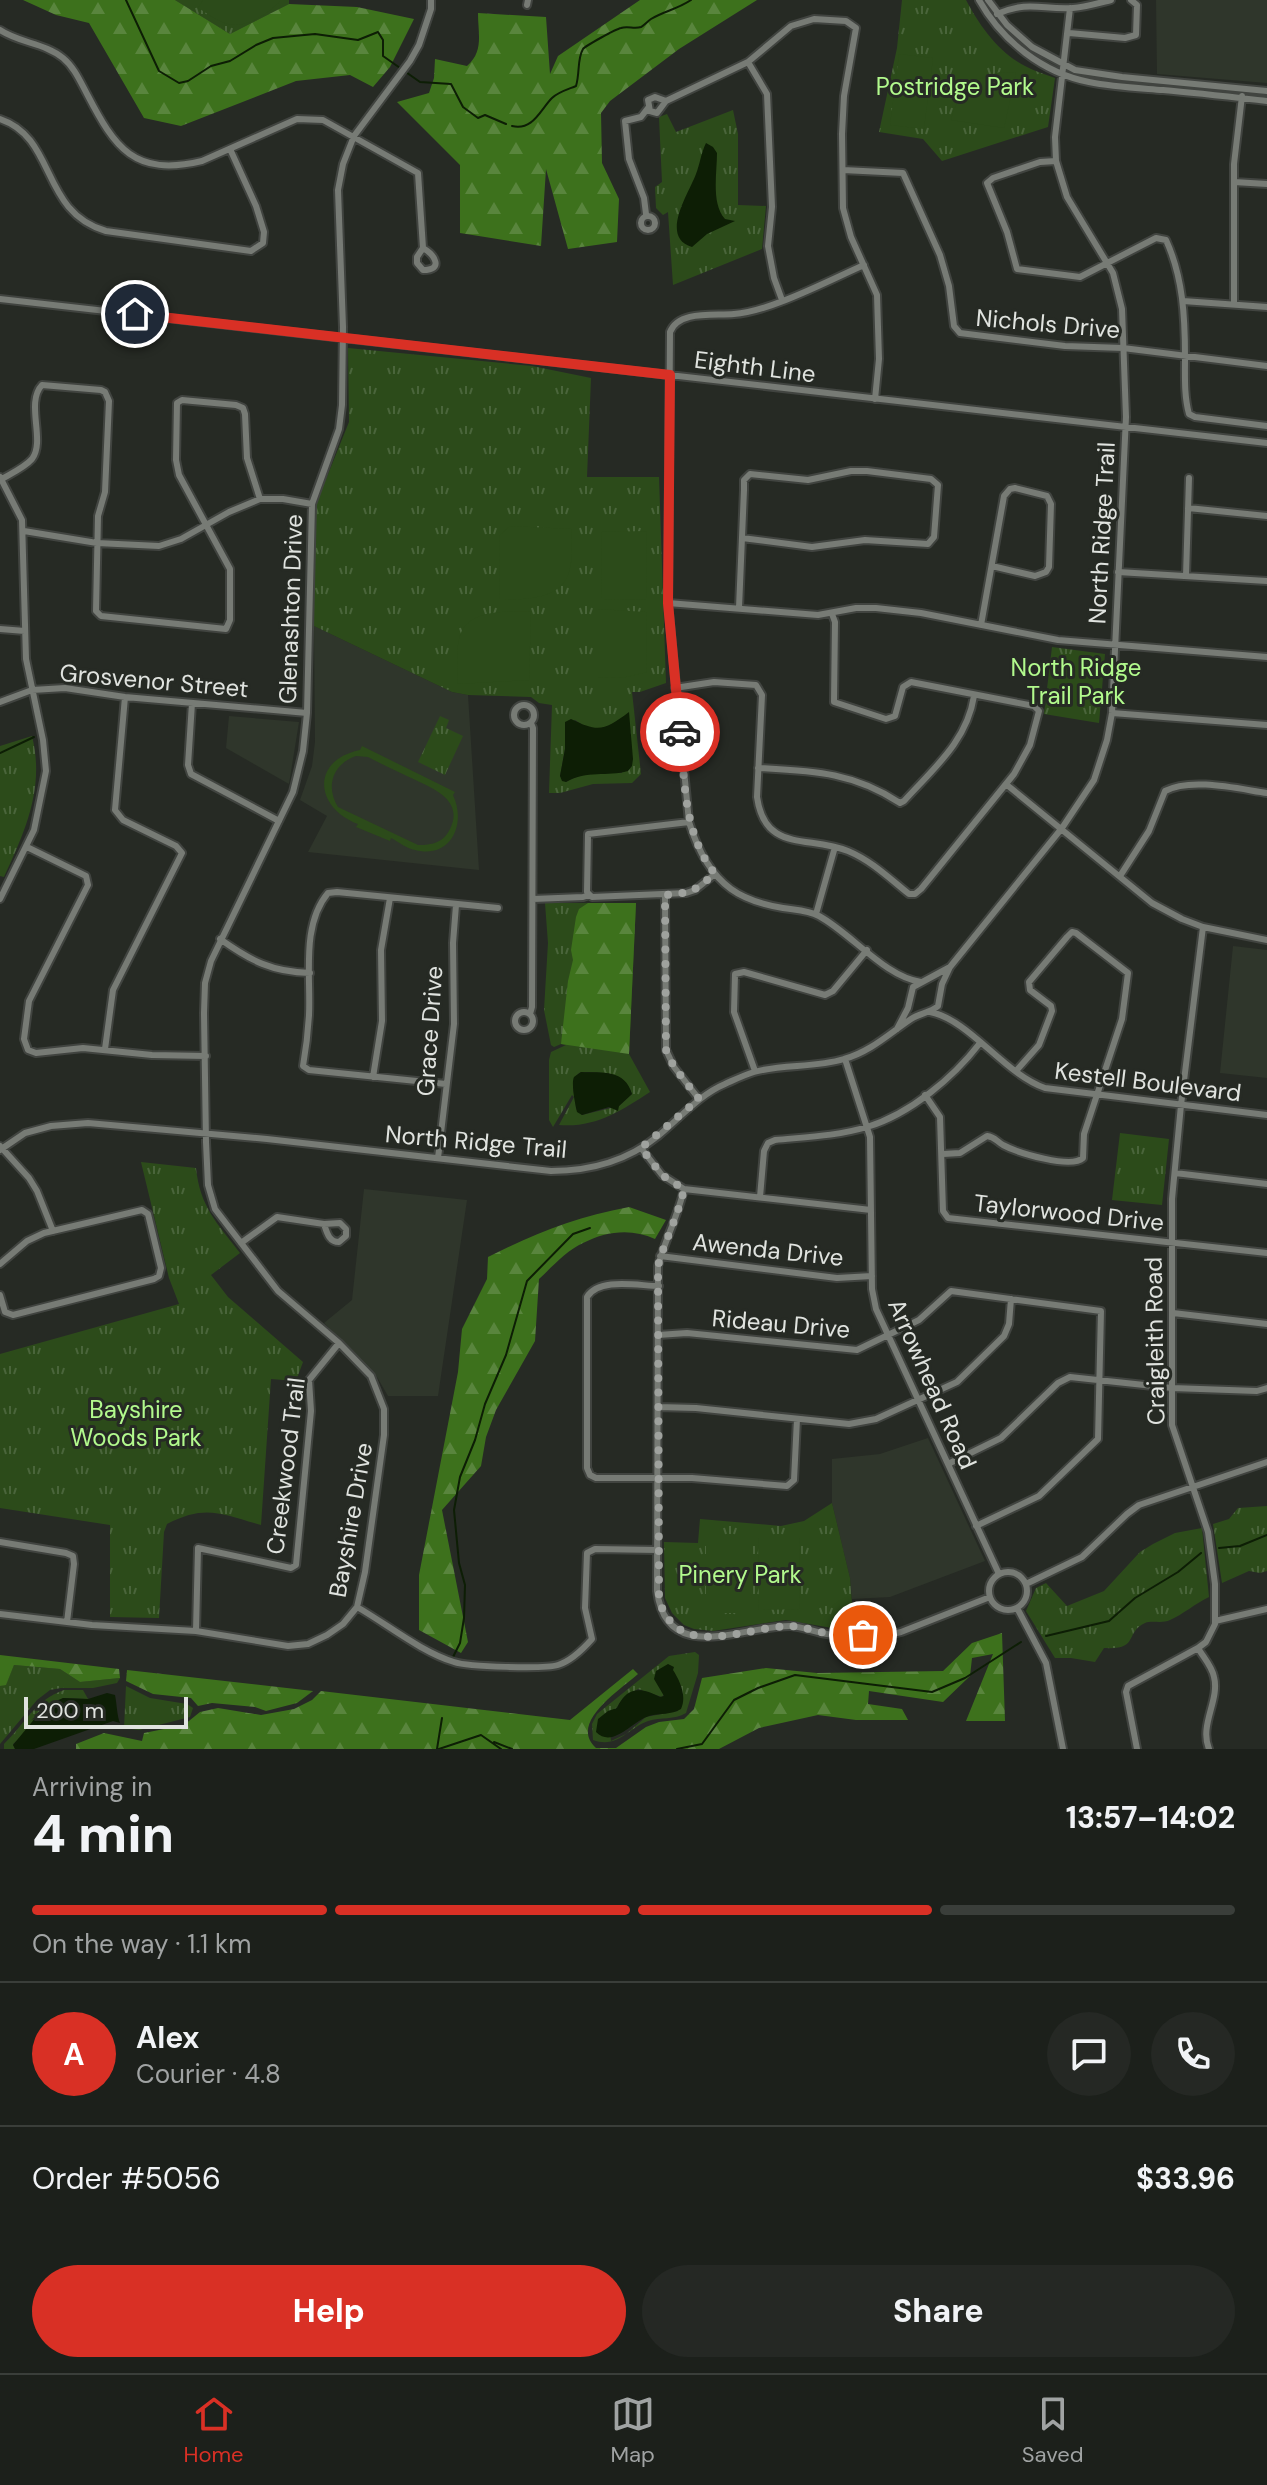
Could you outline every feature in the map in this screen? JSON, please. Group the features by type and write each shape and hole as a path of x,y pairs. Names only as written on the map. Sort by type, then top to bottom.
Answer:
{"street":[{"name":"Glenashton Drive","path":"206,1133 205,983 220,939 293,792 299,771 307,713 312,504 339,429 342,405 338,190 343,164 354,136 410,61 422,36 431,0"},
{"path":"979,0 1010,41 1062,74 1109,86 1267,101"},
{"path":"988,0 997,14 1032,47 1063,66 1091,74 1267,91"},
{"path":"997,14 1017,3 1070,8 1111,0"},
{"path":"1069,33 1125,38 1136,35 1137,5 1131,0"},
{"name":"North Ridge Trail","path":"941,995 950,967 1062,828 1094,780 1112,713 1126,428 1120,296 1107,262 1071,204 1056,161 1055,137 1070,8"},
{"path":"646,214 644,198 629,159 625,121 641,117 651,98 666,101 748,62 791,26 814,19 852,23 856,33 844,96 842,134 843,208 851,237 877,295 879,359 875,399"},
{"path":"0,30 63,58 74,69 110,137 134,157 163,165 188,164 297,119 323,120 418,173 423,248"},
{"path":"748,62 767,94 772,207 768,246 782,300"},
{"path":"1234,304 1234,182 1243,89"},
{"path":"0,119 23,131 34,144 64,204 90,226 106,231 251,251 263,243 262,221 230,149"},
{"path":"1056,161 1040,162 993,178 987,183 1007,232 1016,267 1021,271 1078,277 1156,238 1163,238 1178,275 1183,301 1185,383 1190,415 1267,426"},
{"name":"Nichols Drive","path":"843,170 903,173 940,255 949,286 954,326 960,333 1065,346 1123,348 1267,366"},
{"path":"1234,182 1267,184"},
{"path":"864,265 747,312 700,315 678,321 670,332 668,603 689,822 695,841 715,874 731,889 758,903 816,914 901,977 935,984 941,995 938,1006 929,1012 919,1011 901,977"},
{"name":"Eighth Line","path":"0,299 1267,443"},
{"path":"1183,301 1267,307"},
{"path":"0,899 27,847 39,811 46,771 43,740 26,659 24,531 22,520 0,479 31,460 36,452 36,396 42,385 101,390 109,401 105,492 98,516 96,611 101,616 226,629 230,620 230,569 179,475 176,460 177,403 182,400 243,408 247,458 260,499"},
{"path":"739,608 744,480 750,474 808,480 851,471 867,471 931,479 938,485 934,537 925,545 865,540 812,547 742,538"},
{"path":"1186,576 1189,478"},
{"path":"981,625 992,566 1006,492 1015,488 1047,496 1051,504 1049,567 1046,572 1035,576 992,566"},
{"path":"24,531 97,543 159,546 181,539 229,512 260,499 312,504"},
{"path":"1188,508 1267,516"},
{"path":"1118,572 1267,581"},
{"path":"668,603 809,615 876,608 921,613 1058,640 1267,657"},
{"path":"675,688 714,682 756,685 762,695 757,797 759,813 767,826 782,838 835,847 871,863 909,894 915,894 1007,785 1030,745 1039,711 1034,706 911,682 903,687 895,716 886,719 834,702 835,622 832,614"},
{"path":"0,629 25,631"},
{"name":"Grosvenor Street","path":"0,702 32,690 65,688 125,697 307,713"},
{"path":"758,768 799,770 859,780 888,793 900,803 962,735 974,696"},
{"path":"105,1049 113,990 182,853 176,846 123,820 115,810 125,697"},
{"path":"192,703 188,765 191,774 279,821"},
{"path":"1112,713 1267,725"},
{"path":"530,1014 533,899 531,723"},
{"path":"1120,876 1149,831 1165,791 1201,784 1267,793"},
{"path":"1007,785 1152,903 1203,927 1267,940"},
{"path":"589,895 588,834 689,822"},
{"path":"27,847 86,876 88,885 29,1001 24,1039 28,1050 36,1053 83,1048 152,1055 206,1056"},
{"path":"816,914 835,847"},
{"path":"533,899 691,892 715,874"},
{"path":"446,1084 309,1070 303,1066 309,1016 310,936 321,903 328,893 498,908"},
{"path":"665,895 666,1050 674,1067 699,1099"},
{"path":"373,1077 382,1021 381,950 390,898"},
{"name":"Grace Drive","path":"438,1158 454,1024 456,905"},
{"name":"Craigleith Road","path":"1203,927 1172,1199 1172,1388 1173,1432 1208,1532 1215,1584 1215,1621"},
{"path":"943,1154 960,1153 983,1137 990,1136 1025,1153 1078,1163 1083,1158 1084,1134 1124,1011 1128,973 1076,933 1072,932 1067,937 1028,984 1030,990 1051,1006 1052,1011 1039,1045 1016,1071"},
{"path":"220,939 269,967 310,973"},
{"path":"755,1071 734,1016 735,974 746,972 825,995 833,991 867,950"},
{"name":"North Ridge Trail","path":"923,981 950,967"},
{"path":"897,1029 913,987 923,981"},
{"name":"Kestell Boulevard","path":"941,995 951,1018"},
{"name":"North Ridge Trail","path":"1,1148 25,1133 51,1126 88,1123 551,1171 576,1170 613,1162 641,1148 699,1099 721,1085 755,1071 826,1064 845,1059 872,1047 918,1015 929,1012"},
{"name":"Kestell Boulevard","path":"929,1012 951,1018 1028,1081 1045,1088 1267,1115"},
{"path":"760,1197 764,1151 768,1143 834,1134 883,1121 925,1095 955,1071 980,1043"},
{"name":"Arrowhead Road","path":"845,1059 870,1142 874,1303 999,1574"},
{"name":"Taylorwood Drive","path":"925,1095 940,1117 943,1211 948,1218 1267,1253"},
{"name":"Bayshire Drive","path":"0,1614 196,1631 276,1646 296,1646 331,1634 357,1607 365,1572 384,1435 384,1409 371,1376 339,1343 278,1291 215,1209 208,1185 206,1133"},
{"path":"1,1148 29,1178 53,1231"},
{"path":"641,1148 662,1175 684,1189 871,1210"},
{"path":"1175,1173 1267,1184"},
{"path":"684,1189 677,1218 658,1266 657,1591 667,1618 681,1631 703,1638 788,1626 839,1635 892,1634 990,1597"},
{"path":"0,1264 27,1241 53,1231 144,1210 161,1272 154,1279 13,1315 5,1312 0,1295"},
{"path":"241,1243 277,1217 324,1224"},
{"name":"Awenda Drive","path":"660,1256 837,1278 872,1276"},
{"path":"659,1286 616,1285 598,1287 590,1292 587,1301 588,1472 596,1478 692,1478 768,1486 790,1485 794,1480 797,1419"},
{"name":"Rideau Drive","path":"658,1335 687,1333 857,1350 919,1320 951,1291 1101,1311 1100,1379"},
{"path":"658,1407 849,1424 869,1421 957,1382 1002,1338 1009,1324 1011,1299"},
{"path":"1173,1313 1267,1324"},
{"name":"Creekwood Trail","path":"196,1631 198,1548 291,1568 296,1565 311,1411 309,1380 339,1343"},
{"path":"948,1464 1001,1438 1063,1380 1078,1377 1172,1388 1257,1391 1267,1388"},
{"path":"976,1526 1039,1496 1098,1439 1100,1379"},
{"path":"1026,1584 1080,1559 1136,1507 1267,1462"},
{"path":"0,1542 73,1556 67,1622"},
{"path":"357,1607 454,1662 471,1666 556,1666 571,1658 592,1639 585,1608 587,1553 595,1549 658,1550"},
{"path":"1012,1572 1023,1578 1026,1584 1025,1601 1017,1608 1001,1609 990,1597 992,1582 999,1574 1012,1572"},
{"path":"1017,1608 1046,1663 1063,1749"},
{"path":"1137,1749 1126,1692 1128,1686 1198,1648 1213,1633 1215,1621 1267,1609"},
{"path":"1198,1648 1215,1681 1207,1727 1209,1749"}],"shaded area":[{"path":"1156,0 1267,0 1267,83 1157,74"},
{"path":"706,143 717,153 718,205 725,219 735,221 707,234 692,247 682,242 677,225"},
{"path":"314,626 452,692 468,695 479,870 308,852 327,816 300,800 312,766 315,742"},
{"path":"629,712 633,759 628,771 562,781 565,722 571,719 602,728"},
{"path":"229,716 299,722 289,784 226,748"},
{"path":"1233,946 1267,950 1267,1078 1220,1073"},
{"path":"581,1072 618,1076 629,1086 632,1094 619,1106 618,1111 609,1107 582,1115 577,1112 573,1084 574,1077"},
{"path":"364,1189 467,1200 438,1396 388,1396 377,1377 324,1323 352,1300"},
{"path":"928,1438 985,1561 890,1597 852,1599 832,1503 832,1459 880,1454"},
{"path":"668,1664 674,1667 682,1689 681,1709 649,1716 616,1736 602,1736 596,1732 598,1719 617,1708 630,1692 641,1690 664,1696 654,1679 656,1671"},
{"path":"107,1693 115,1695 120,1723 113,1721 34,1749 15,1749 13,1745 45,1706 63,1698 88,1699"}],"green space":[{"path":"23,0 175,0 230,34 289,4 357,7 414,19 390,67 373,87 350,75 296,81 181,126 144,118 89,23 56,15"},
{"path":"175,0 289,0 289,4 230,34"},
{"path":"203,0 281,0 257,19 235,25 220,21 198,8"},
{"path":"640,0 757,0 679,49 610,101 601,113 602,163 619,199 617,242 568,249 546,169 541,246 460,233 460,165 397,102 429,93 435,59 467,66 476,54 479,42 478,13 546,17 550,74 558,56"},
{"name":"Postridge Park","path":"902,0 966,0 984,28 1007,54 1028,68 1055,78 1048,127 942,161 923,139 879,132 897,48"},
{"path":"899,54 933,58 924,129 890,125"},
{"path":"1000,72 1016,73 1004,128 951,120 962,94 968,88"},
{"path":"733,110 738,134 738,205 766,206 762,249 673,285 668,212 663,215 656,208 655,187 662,182 659,117 667,114 676,132"},
{"path":"348,348 532,366 591,378 587,477 659,477 666,683 632,692 641,774 632,783 593,784 549,793 552,705 539,703 531,697 452,692 314,626 316,504 349,422","holes":["629,713 622,773 593,773 566,782 560,776 565,726 575,720 590,728 603,728"]},
{"path":"510,526 571,529 571,563 560,587 542,596 499,600 500,535"},
{"path":"646,531 647,599 602,600 601,532"},
{"path":"598,609 646,612 647,672 622,678 598,677"},
{"path":"531,611 529,680 458,684 459,639 470,622 499,612"},
{"name":"North Ridge Trail Park","path":"1052,647 1105,654 1099,723 1044,714"},
{"path":"440,716 449,720 446,728 463,736 445,775 418,762"},
{"path":"32,736 36,774 31,809 4,877 0,876 0,746"},
{"path":"362,746 455,792 458,818 452,837 446,844 427,851 412,849 391,838 390,841 356,827 358,824 333,807 326,796 326,773 344,755 360,750","holes":["356,756 368,757 435,790 449,802 453,819 444,837 432,844 418,845 338,807 332,791 337,770"]},
{"path":"545,903 636,903 629,1054 650,1092 618,1112 584,1124 559,1125 574,1097 572,1095 553,1127 549,1120 549,1060 551,1052 566,1045 551,1045 544,1010 548,943","holes":["581,1072 612,1074 624,1081 632,1094 619,1106 582,1115 576,1109 573,1084"]},
{"path":"588,903 636,903 629,1054 561,1044 576,917 579,909"},
{"path":"1120,1133 1169,1139 1162,1205 1112,1200"},
{"name":"Bayshire Woods Park","path":"141,1162 196,1168 206,1204 240,1253 211,1275 228,1297 303,1362 296,1381 271,1379 261,1525 214,1513 193,1514 167,1524 159,1618 110,1617 110,1525 0,1508 0,1354 179,1304 169,1278"},
{"path":"629,1207 666,1220 655,1239 628,1232 592,1239 571,1250 539,1279 535,1341 496,1410 486,1437 481,1466 442,1510 468,1642 461,1653 419,1630 419,1575 458,1372 462,1329 487,1279 488,1257 557,1227"},
{"name":"Pinery Park","path":"832,1503 850,1578 854,1628 832,1628 786,1620 713,1631 684,1625 672,1613 665,1598 664,1542 698,1543 700,1519 781,1526 804,1521"},
{"path":"1267,1506 1267,1571 1249,1571 1222,1583 1213,1524 1229,1519 1238,1508"},
{"path":"1202,1528 1209,1597 1170,1620 1145,1623 1127,1644 1104,1648 1095,1662 1055,1658 1026,1611 1036,1588 1046,1583 1067,1606 1104,1591 1140,1552 1153,1544 1175,1533"},
{"path":"706,1538 752,1538 752,1613 706,1613"},
{"path":"758,1538 799,1538 800,1609 759,1610"},
{"path":"1002,1633 1005,1721 966,1721 993,1654 972,1658 970,1676 943,1702 869,1691 868,1704 902,1709 908,1720 856,1720 818,1715 759,1728 719,1749 76,1749 76,1744 104,1733 142,1741 144,1733 184,1725 200,1712 218,1708 261,1715 294,1709 312,1700 321,1691 570,1720 633,1669 638,1674 609,1698 592,1718 588,1728 589,1738 596,1748 616,1748 646,1727 684,1719 694,1709 702,1678 766,1668 817,1673 943,1671 972,1643"},
{"path":"695,1652 699,1655 698,1673 686,1713 648,1721 628,1732 646,1717 678,1711 655,1683 664,1694 662,1697 638,1689 623,1698 615,1710 608,1711 611,1741 623,1735 609,1742 593,1740 592,1724 597,1714 669,1656"},
{"path":"0,1655 119,1669 120,1678 80,1682 60,1669 14,1665 6,1685 0,1686"},
{"path":"14,1665 60,1669 80,1682 120,1678 117,1683 93,1688 50,1690 37,1700 0,1744 0,1686 6,1684"},
{"path":"127,1670 313,1691 297,1703 266,1711 212,1703 198,1706 191,1698 153,1694 126,1681"},
{"path":"126,1686 150,1698 187,1704 193,1708 190,1717 139,1730 124,1728"},
{"path":"64,1690 83,1690 88,1699 63,1698 13,1744 15,1749 4,1749 4,1744 38,1706"}],"waterway":[{"path":"126,0 159,71 179,83 273,38 315,34 358,40 378,32 383,40 383,56 420,82 451,84 463,107 478,118 485,115 506,124"},
{"path":"512,126 531,123 554,96 576,86 580,57 585,47 623,27 641,27 656,16 691,0"},
{"path":"0,753 34,737"},
{"path":"453,1657 460,1643 464,1618 465,1585 459,1563 454,1510 460,1477 506,1355 527,1281 573,1234 590,1228"},
{"path":"1219,1548 1240,1546 1267,1535"},
{"path":"1046,1636 1109,1621 1135,1598 1178,1572 1201,1553"},
{"path":"677,1749 702,1744 734,1700 795,1675 932,1692 965,1678 1021,1642"},
{"path":"437,1749 442,1718"},
{"path":"439,1749 481,1735 501,1749"},
{"path":"494,1742 512,1749"}],"way so far":[{"path":"680,732 689,822 695,841 715,874 691,892 665,895 664,1040 669,1059 699,1099 641,1148 662,1175 684,1189 677,1218 661,1251 658,1266 657,1591 667,1618 674,1626 692,1636 713,1637 788,1626 829,1634 863,1635"}],"route":[{"path":"135,314 670,375 668,603 680,732"}]}
